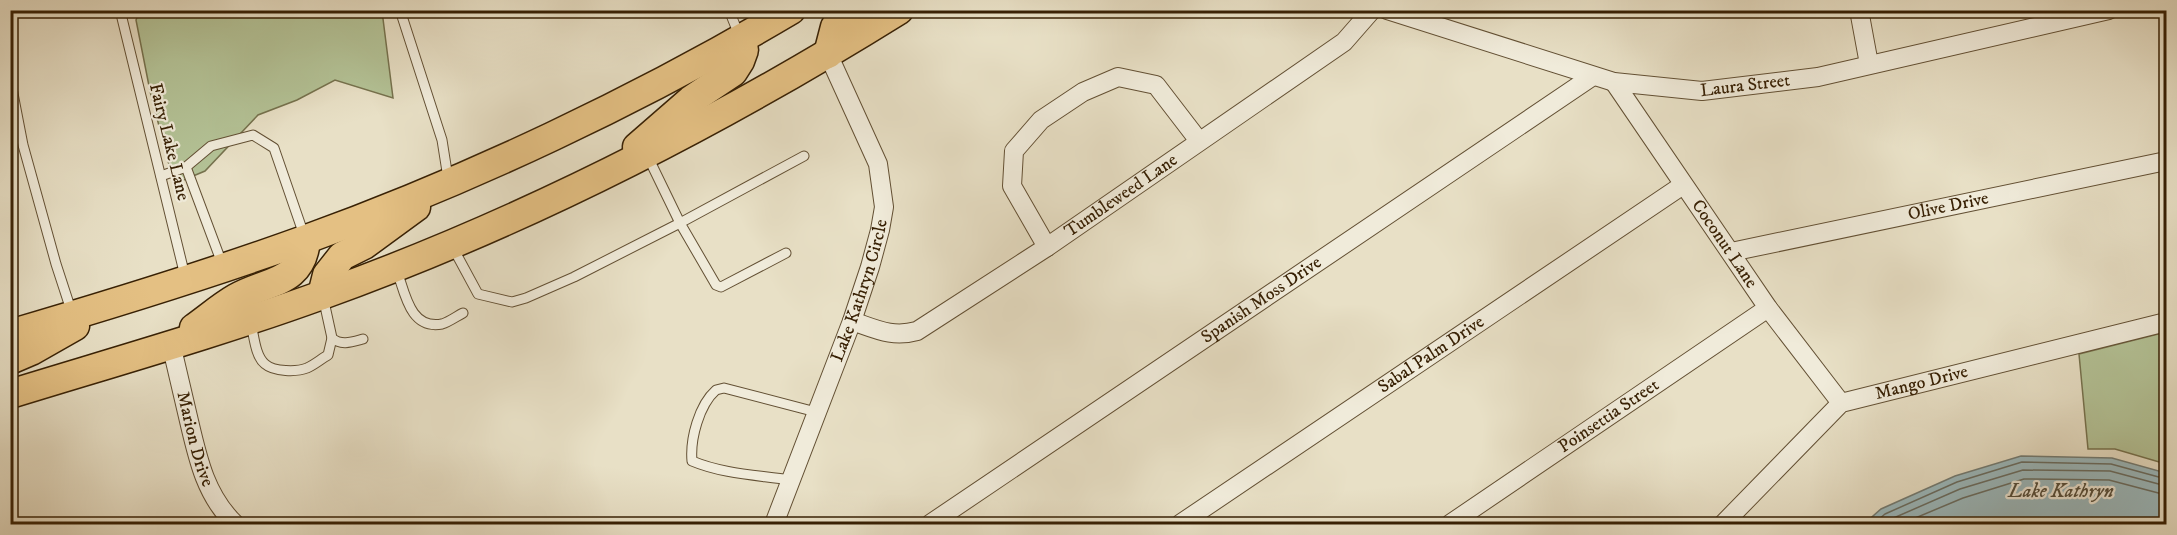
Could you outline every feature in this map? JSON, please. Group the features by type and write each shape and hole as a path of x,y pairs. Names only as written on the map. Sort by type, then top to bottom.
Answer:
{"main road":[{"path":"10,334 186,281 306,240 449,183 526,148 741,40 791,10"},
{"path":"828,54 835,27 848,10"},
{"path":"10,394 322,295 514,218 713,120 899,10"},
{"path":"603,176 691,100 732,72 744,50 741,40"},
{"path":"322,295 327,275 342,256 364,245 449,183"},
{"path":"171,344 236,297 279,280 294,271 304,255 306,240"},
{"path":"10,360 31,351 119,302"}],"street":[{"name":"Tumbleweed Lane","path":"852,321 891,334 904,335 918,331 1047,247 1344,42 1372,10"},
{"name":"Laura Street","path":"1387,10 1614,82 1702,90 1818,77 2109,10"},
{"path":"1858,10 1869,64"},
{"name":"Lake Kathryn Circle","path":"774,525 852,321 880,230 884,207 878,164 828,54"},
{"name":"Spanish Moss Drive","path":"930,525 1593,76"},
{"path":"1047,247 1012,186 1014,151 1041,120 1083,92 1118,77 1156,85 1199,141"},
{"name":"Coconut Lane","path":"1614,82 1768,309 1841,403"},
{"name":"Olive Drive","path":"1731,252 2166,161"},
{"name":"Sabal Palm Drive","path":"1180,525 1683,185"},
{"name":"Poinsettia Street","path":"1450,525 1768,309"},
{"name":"Mango Drive","path":"1841,403 2166,322"},
{"name":"Marion Drive","path":"171,344 200,468 209,490 235,525"},
{"path":"1723,525 1841,403"}],"lane":[{"name":"Fairy Lake Lane","path":"120,10 186,281"},
{"path":"400,10 442,140 449,183"},
{"path":"729,10 741,40"},
{"path":"10,78 23,145 72,315"},
{"path":"160,176 186,167 211,146 253,135 274,148 306,240"},
{"path":"646,154 680,222 716,285 721,287 786,253"},
{"path":"450,244 478,294 512,302 574,278 804,156"},
{"path":"186,167 224,268"},
{"path":"395,266 410,309 417,319 430,324 443,324 463,313"},
{"path":"250,318 258,354 264,364 272,368 290,370 307,368 328,355 332,338 322,295"},
{"path":"332,338 334,341 346,343 363,339"},
{"path":"790,480 740,472 725,472 692,461 691,452 696,429 705,404 716,390 724,388 816,412"}],"green space":[{"path":"140,10 382,11 393,98 335,80 297,100 258,115 205,171 174,184 150,91 136,20"},
{"path":"2166,332 2166,464 2115,449 2088,449 2079,354"}],"water":[{"name":"Lake Kathryn","path":"2021,456 2112,458 2166,473 2166,524 1864,524 1881,509 1955,476"}]}
